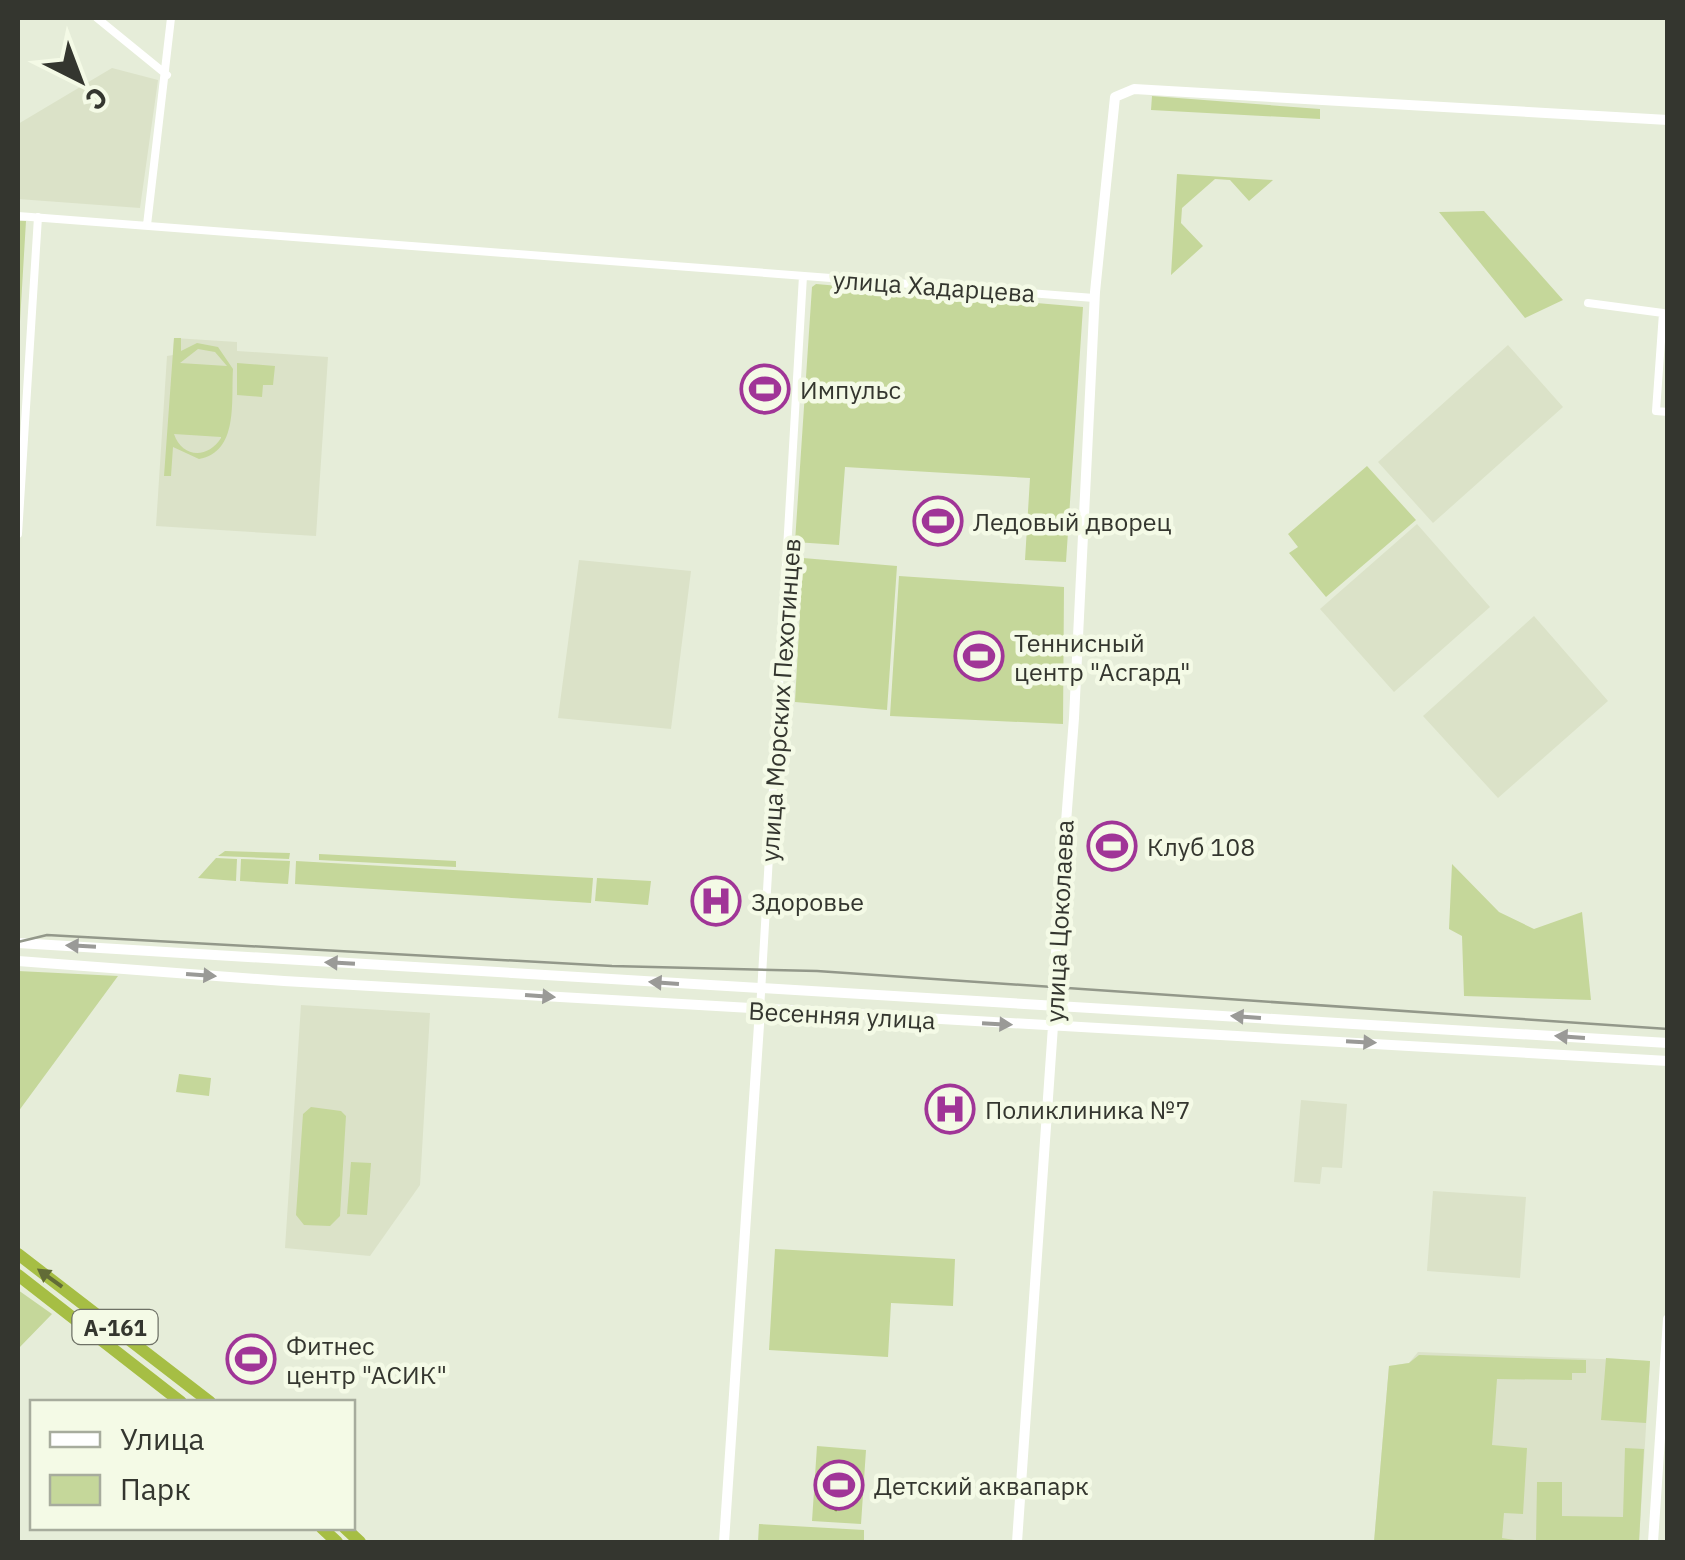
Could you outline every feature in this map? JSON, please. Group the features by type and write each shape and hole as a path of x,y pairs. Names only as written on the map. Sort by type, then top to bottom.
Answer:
{"highway":[{"name":"А-161","path":"18,1254 207,1400"},
{"name":"А-161","path":"18,1275 179,1400"}],"street":[{"path":"98,18 167,75"},
{"path":"146,226 171,18"},
{"path":"1094,298 1112,104 1126,89 1668,120"},
{"name":"улица Хадарцева","path":"18,216 1094,298"},
{"path":"18,534 38,218"},
{"name":"улица Морских Пехотинцев","path":"724,1542 762,990 803,276"},
{"name":"улица Цоколаева","path":"1017,1542 1074,718 1094,298"},
{"path":"1588,303 1663,313 1656,411 1668,412"},
{"name":"Весенняя улица","path":"18,943 1668,1043"},
{"name":"Весенняя улица","path":"18,961 760,1010 1668,1060"},
{"path":"1653,1542 1668,1319"}],"shaded area":[{"path":"112,68 158,80 140,208 18,199 18,124"},
{"path":"174,338 237,342 237,351 328,357 316,536 156,526 167,356 173,355"},
{"path":"1508,345 1563,407 1433,523 1378,462"},
{"path":"1417,524 1490,607 1394,692 1320,609"},
{"path":"579,560 691,571 671,729 558,718"},
{"path":"1534,616 1608,701 1498,798 1423,716"},
{"path":"301,1005 430,1013 420,1185 370,1256 285,1248"},
{"path":"1301,1100 1347,1104 1342,1168 1322,1167 1320,1184 1294,1182"},
{"path":"1433,1191 1526,1197 1520,1278 1427,1271"},
{"path":"1418,1352 1650,1361 1639,1542 1374,1542 1389,1366 1409,1363"},
{"path":"835,1467 845,1471 851,1480 837,1482 837,1493 844,1503 836,1510 823,1502 820,1486 825,1472"}],"green space":[{"path":"1152,96 1320,109 1320,119 1151,110"},
{"path":"1177,174 1273,180 1249,201 1230,180 1215,179 1182,208 1181,223 1203,246 1171,275"},
{"path":"1484,211 1563,300 1525,318 1439,212"},
{"path":"18,221 26,221 18,355"},
{"path":"816,284 1083,307 1066,562 1025,560 1030,478 845,467 839,545 795,542 812,287"},
{"path":"174,338 181,338 181,351 197,343 218,347 233,369 227,436 212,454 199,459 173,447 171,476 164,476","holes":["198,349 215,352 227,366 180,363","174,434 221,437 221,438 209,450 196,453 183,448"]},
{"path":"237,363 275,366 273,385 263,385 262,397 237,395"},
{"path":"1367,466 1416,520 1326,597 1289,553 1298,547 1288,534"},
{"path":"803,558 897,566 887,710 795,702"},
{"name":"Теннисный центр \"Асгард\"","path":"899,576 1064,587 1063,724 890,716"},
{"path":"225,851 290,853 289,859 218,856"},
{"path":"319,854 456,861 456,867 319,860"},
{"path":"216,858 237,859 236,881 198,878"},
{"path":"241,859 290,861 288,884 240,881"},
{"path":"296,861 593,878 591,903 295,884"},
{"path":"1452,864 1499,912 1534,929 1582,912 1591,1000 1464,996 1462,936 1449,929"},
{"path":"597,878 651,881 648,905 595,901"},
{"path":"18,971 118,976 18,1112"},
{"path":"179,1074 211,1078 209,1096 176,1092"},
{"path":"311,1107 341,1111 346,1116 340,1216 330,1226 304,1225 296,1215 303,1114"},
{"path":"351,1162 371,1163 367,1215 347,1214"},
{"path":"775,1249 955,1259 953,1306 891,1303 888,1357 769,1350"},
{"path":"18,1290 52,1314 18,1349"},
{"path":"1419,1355 1586,1360 1586,1373 1572,1373 1572,1380 1497,1379 1492,1445 1527,1448 1523,1514 1504,1513 1502,1538 1528,1542 1374,1542 1389,1366 1409,1363"},
{"path":"1606,1358 1650,1361 1646,1423 1601,1420"},
{"name":"Детский аквапарк","path":"817,1446 866,1450 861,1524 812,1521"},
{"path":"1625,1448 1644,1449 1639,1542 1536,1542 1537,1482 1562,1482 1562,1516 1623,1517"},
{"path":"759,1524 864,1530 864,1542 758,1542"}],"tram line":[{"path":"18,942 47,935 612,966 817,971 1668,1029"}],"place":[{"name":"Импульс","path":"765,389"},
{"name":"Ледовый дворец","path":"938,521"},
{"name":"Теннисный центр \"Асгард\"","path":"979,656"},
{"name":"Клуб 108","path":"1112,846"},
{"name":"Здоровье","path":"716,901"},
{"name":"Поликлиника №7","path":"950,1109"},
{"name":"Фитнес центр \"АСИК\"","path":"251,1359"},
{"name":"Детский аквапарк","path":"839,1485"}]}
